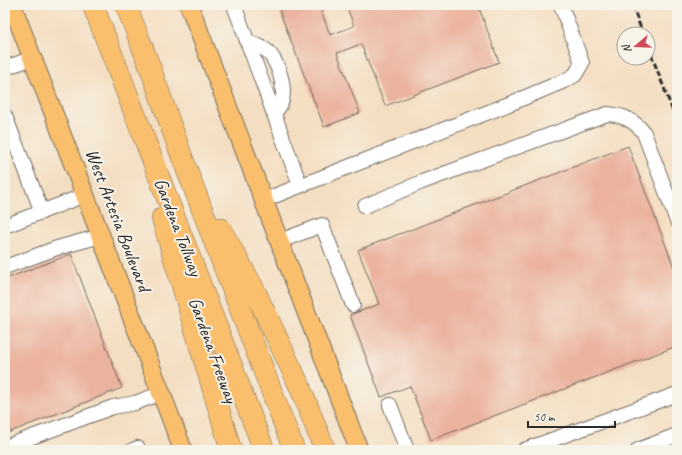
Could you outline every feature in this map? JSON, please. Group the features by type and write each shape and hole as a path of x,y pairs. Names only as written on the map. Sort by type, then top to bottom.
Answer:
{"highway":[{"name":"Gardena Freeway","path":"80,5 148,174 250,450"},
{"name":"Gardena Tollway","path":"93,5 264,450"},
{"name":"Gardena Tollway","path":"108,5 277,450"},
{"name":"Gardena Freeway","path":"126,5 150,66 182,157 294,450"},
{"path":"133,5 150,66"},
{"path":"182,157 253,287 300,387 325,450"},
{"path":"148,174 231,450"}],"main road":[{"name":"West Artesia Boulevard","path":"12,5 183,450"},
{"path":"189,5 359,450"}],"lane":[{"path":"234,5 300,185"},
{"path":"264,200 514,102 575,75 582,63 561,5"},
{"path":"247,42 258,45 268,52 281,78 283,96 281,104 274,113"},
{"path":"5,68 33,58"},
{"path":"365,206 422,182 607,114 618,115 630,119 638,125 644,133 677,221"},
{"path":"5,116 42,212"},
{"path":"5,226 85,195"},
{"path":"280,241 322,225 353,305"},
{"path":"5,266 57,248 101,236"},
{"path":"5,447 113,407 135,403 162,393"},
{"path":"524,450 677,394"},
{"path":"390,405 407,450"},
{"path":"638,450 677,435"},
{"path":"133,450 138,448 138,450"}],"building":[{"path":"284,5 319,5 330,35 354,26 346,5 478,5 499,62 385,106 361,44 337,53 360,113 324,127 278,7"},
{"path":"628,146 677,275 677,346 431,440 410,386 381,397 350,315 379,304 358,250"},
{"path":"71,254 122,388 5,434 5,279"}],"railway":[{"path":"632,5 640,26"},
{"path":"656,66 677,122"}]}
